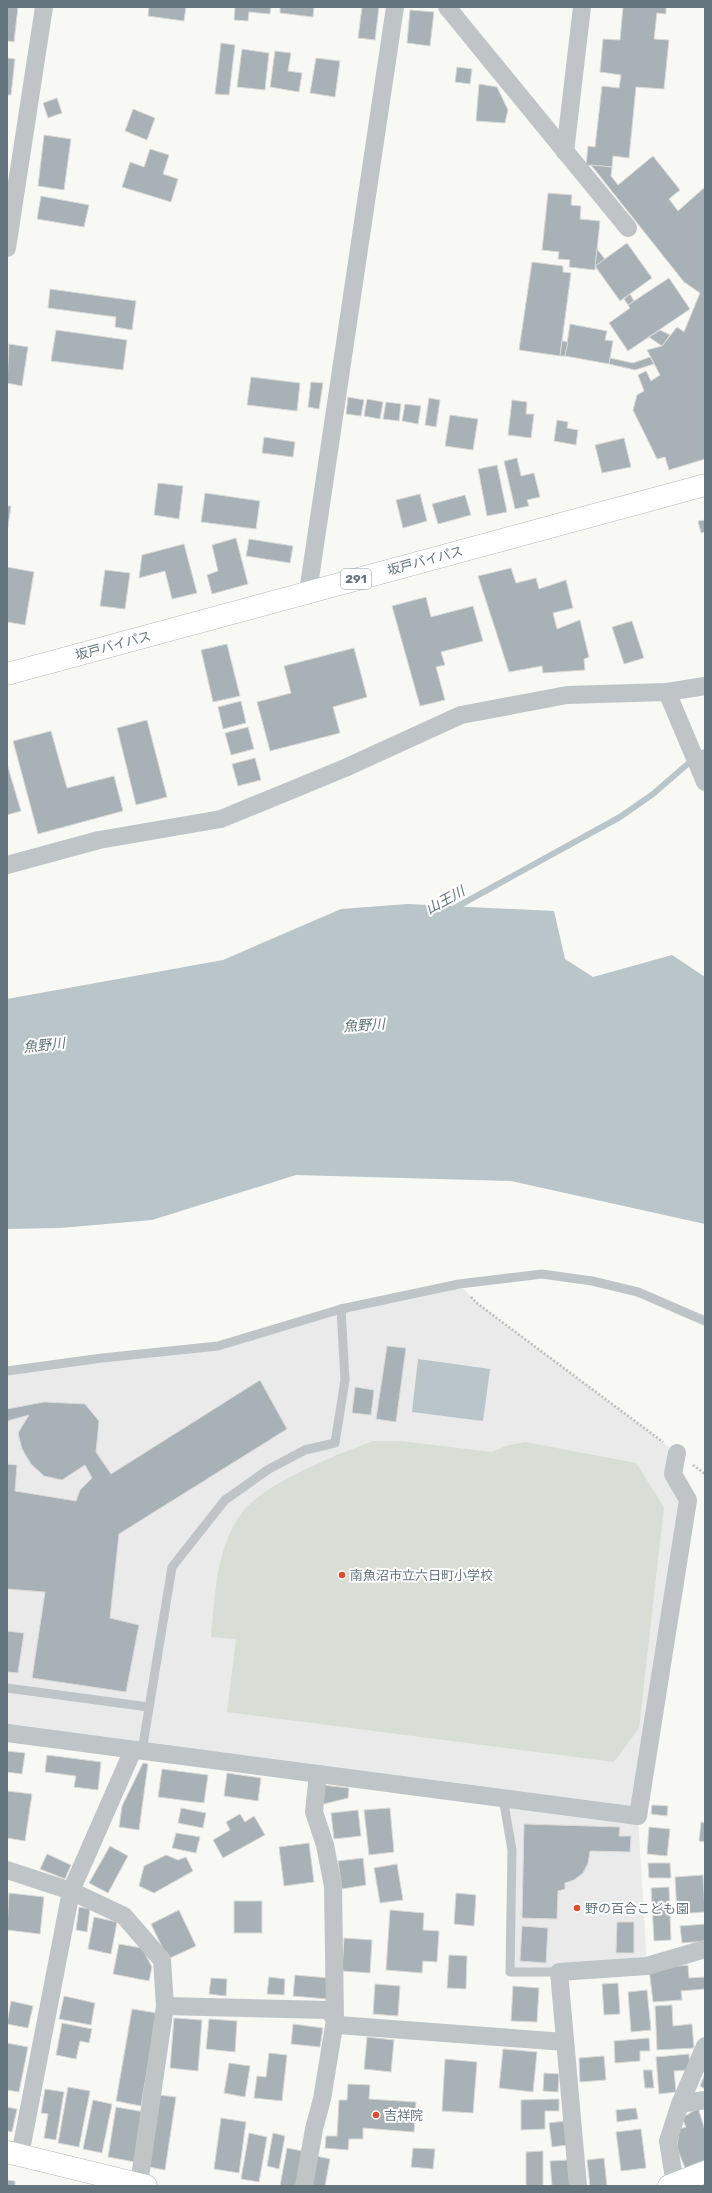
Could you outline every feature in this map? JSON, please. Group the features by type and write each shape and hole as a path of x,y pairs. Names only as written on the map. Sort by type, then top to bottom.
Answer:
{"main road":[{"name":"坂戸バイパス","path":"7,674 705,485"},
{"path":"13,2153 116,2182 142,2185"},
{"path":"672,2185 705,2172"}],"street":[{"path":"7,248 44,7"},
{"path":"308,592 395,7"},
{"path":"447,7 628,228"},
{"path":"566,152 582,7"},
{"path":"7,865 99,840 221,819 345,768 461,715 567,695 668,692 705,686"},
{"path":"668,692 680,726 705,782"},
{"path":"7,1733 638,1816 688,1500 673,1474 677,1453"},
{"path":"13,2153 71,1891 138,1750"},
{"path":"304,2186 314,2129 322,2099 335,2020 333,1886 325,1845 314,1812 318,1774"},
{"path":"7,1870 71,1891 124,1916 162,1960 165,2006 142,2185"},
{"path":"578,2186 558,1972 647,1966 705,1949"},
{"path":"165,2006 329,2010 338,2025 565,2042"},
{"path":"672,2185 668,2141 680,2104 705,2046"},
{"path":"680,2104 705,2100"}],"lane":[{"path":"7,1371 102,1358 218,1346 341,1309 459,1284 542,1274 592,1281 638,1292 705,1321"},
{"path":"138,1750 149,1707 172,1567 224,1500 269,1469 305,1450 335,1443 345,1380 341,1309"},
{"path":"7,1688 149,1707"},
{"path":"503,1798 512,1850 510,1972 558,1972"}],"path":[{"path":"459,1284 478,1304 705,1474"}],"shaded area":[{"name":"南魚沼市立六日町小学校","path":"459,1284 478,1304 677,1453 688,1500 638,1816 647,1966 510,1972 512,1850 503,1798 7,1733 7,1371 218,1346 341,1309"},
{"path":"373,1441 400,1441 492,1452 506,1446 525,1442 636,1463 664,1507 639,1728 614,1762 227,1712 236,1639 211,1637 218,1573 226,1542 233,1527 241,1514 251,1503 283,1481 321,1462"}],"water":[{"name":"魚野川","path":"408,904 554,911 565,959 593,977 672,955 705,977 705,1224 511,1181 296,1175 152,1220 60,1228 7,1229 7,999 223,960 341,909"},
{"path":"418,1359 490,1369 483,1421 412,1412"}],"building":[{"path":"7,7 18,7 14,42 7,41"},
{"path":"149,7 186,7 184,21 148,16"},
{"path":"235,7 271,7 270,14 249,12 248,21 234,20"},
{"path":"280,7 314,7 313,17 280,13"},
{"path":"362,7 379,7 375,40 358,38"},
{"path":"623,7 666,7 666,14 657,13 654,39 669,40 664,89 636,87 629,158 613,156 612,167 586,165 588,146 595,147 602,86 619,88 621,75 600,72 603,39 620,40"},
{"path":"410,10 434,12 430,46 407,43"},
{"path":"221,43 235,45 229,95 215,94"},
{"path":"242,49 269,53 265,90 237,87"},
{"path":"275,51 291,53 288,71 302,73 299,92 270,87"},
{"path":"7,58 15,59 11,95 7,95"},
{"path":"316,58 340,61 335,97 310,93"},
{"path":"457,67 472,69 470,84 455,82"},
{"path":"479,84 497,87 508,110 505,123 476,121"},
{"path":"57,98 62,113 48,118 43,103"},
{"path":"133,109 155,118 147,140 125,131"},
{"path":"44,135 71,139 64,190 38,186"},
{"path":"150,149 169,155 163,174 178,179 171,202 122,187 130,162 144,167"},
{"path":"653,156 680,190 669,199 678,211 705,187 705,459 669,470 665,457 657,459 633,410 637,395 644,391 638,375 646,371 651,381 660,375 647,350 662,346 677,327 684,332 700,293 684,282 591,165 612,167 611,176 618,185"},
{"path":"548,193 572,195 571,205 581,206 580,219 600,221 595,270 569,267 570,260 558,259 559,252 542,250"},
{"path":"41,196 89,205 84,227 37,219"},
{"path":"627,243 652,278 620,301 595,266"},
{"path":"597,249 605,259 595,266"},
{"path":"532,262 563,266 563,272 571,273 560,356 519,350"},
{"path":"669,278 690,309 628,351 609,323 630,308 628,305"},
{"path":"50,289 136,301 132,330 115,327 116,317 48,308"},
{"path":"630,294 634,301 628,305 624,299"},
{"path":"570,324 607,331 605,340 613,341 609,364 565,356"},
{"path":"56,330 127,340 123,370 51,361"},
{"path":"660,330 670,335 662,346 649,337"},
{"path":"562,341 568,342 565,356 560,356"},
{"path":"9,344 28,347 22,386 7,383"},
{"path":"650,357 654,364 635,370 609,364 610,358 633,363"},
{"path":"251,377 300,383 297,411 247,405"},
{"path":"311,382 323,383 319,409 308,407"},
{"path":"348,397 364,400 361,416 346,414"},
{"path":"429,398 440,400 436,427 425,425"},
{"path":"367,399 383,402 380,419 364,416"},
{"path":"512,400 527,402 526,414 534,414 531,438 508,435"},
{"path":"386,402 401,404 399,421 383,419"},
{"path":"405,404 421,406 418,424 402,421"},
{"path":"450,415 478,419 473,450 445,446"},
{"path":"557,420 568,422 567,428 578,430 576,445 554,441"},
{"path":"264,437 295,442 293,457 262,453"},
{"path":"624,438 631,467 602,473 595,445"},
{"path":"517,458 521,476 534,473 540,497 527,500 529,506 515,509 504,461"},
{"path":"497,465 507,512 487,516 478,469"},
{"path":"158,483 183,486 179,519 154,515"},
{"path":"205,493 260,501 256,529 201,522"},
{"path":"420,494 427,521 403,528 396,500"},
{"path":"465,495 471,515 438,524 432,504"},
{"path":"7,506 11,506 7,533"},
{"path":"705,520 705,532 701,533 698,521"},
{"path":"236,538 248,584 212,594 207,575 218,571 212,545"},
{"path":"249,539 293,546 290,563 246,556"},
{"path":"184,544 197,593 172,599 165,571 139,578 142,555"},
{"path":"7,567 34,572 25,625 7,622"},
{"path":"511,568 516,583 536,578 539,589 566,580 573,608 553,613 557,629 580,620 589,657 584,659 585,670 543,673 542,666 509,672 478,576"},
{"path":"105,570 130,573 125,609 100,606"},
{"path":"426,597 431,617 473,606 483,641 441,652 445,665 436,667 445,700 420,706 392,606"},
{"path":"632,621 644,658 624,664 612,627"},
{"path":"227,644 240,696 213,702 201,650"},
{"path":"354,648 367,697 333,707 340,733 270,751 257,702 291,693 284,666"},
{"path":"241,701 246,723 223,729 218,707"},
{"path":"147,720 167,797 136,805 117,728"},
{"path":"248,727 254,749 231,755 225,733"},
{"path":"51,731 67,788 114,776 123,811 38,834 13,741"},
{"path":"255,758 261,780 238,786 232,764"},
{"path":"7,764 21,811 7,815"},
{"path":"387,1346 406,1348 396,1422 376,1419"},
{"path":"260,1380 287,1429 119,1534 110,1618 139,1625 126,1692 32,1678 45,1592 7,1589 7,1464 17,1465 15,1491 76,1501 80,1490 92,1478 85,1465 62,1480 44,1476 31,1464 22,1449 18,1433 29,1415 7,1421 7,1409 44,1402 85,1404 99,1421 96,1452 111,1474"},
{"path":"355,1387 374,1390 371,1415 352,1413"},
{"path":"7,1631 24,1633 18,1673 7,1672"},
{"path":"7,1751 25,1753 22,1774 7,1772"},
{"path":"47,1755 101,1762 98,1790 74,1787 76,1776 45,1772"},
{"path":"143,1763 148,1764 139,1830 119,1827 122,1806"},
{"path":"162,1769 208,1775 204,1803 158,1797"},
{"path":"227,1773 261,1778 258,1801 224,1796"},
{"path":"322,1785 349,1788 348,1798 320,1805"},
{"path":"7,1791 32,1794 25,1841 7,1838"},
{"path":"652,1805 668,1806 667,1816 651,1814"},
{"path":"181,1808 206,1813 203,1828 178,1823"},
{"path":"390,1808 394,1852 369,1855 364,1810"},
{"path":"358,1810 361,1836 334,1839 331,1813"},
{"path":"240,1814 245,1822 254,1816 265,1835 223,1858 213,1840 230,1830 226,1822"},
{"path":"701,1822 705,1823 705,1842 699,1841"},
{"path":"524,1824 620,1827 619,1836 631,1836 630,1852 590,1851 588,1863 583,1873 574,1880 565,1883 565,1889 558,1891 557,1919 522,1918"},
{"path":"649,1827 670,1829 667,1856 647,1854"},
{"path":"176,1833 200,1837 196,1853 172,1848"},
{"path":"309,1843 314,1882 284,1886 279,1847"},
{"path":"110,1846 128,1856 108,1893 89,1883"},
{"path":"47,1854 71,1865 65,1879 40,1869"},
{"path":"166,1855 178,1860 186,1857 193,1871 154,1893 139,1886 144,1866"},
{"path":"363,1858 366,1885 342,1889 338,1861"},
{"path":"648,1863 670,1863 671,1878 649,1878"},
{"path":"397,1864 403,1900 380,1903 374,1868"},
{"path":"703,1875 705,1912 677,1914 675,1877"},
{"path":"669,1887 671,1940 654,1941 651,1888"},
{"path":"9,1893 44,1897 40,1934 7,1930"},
{"path":"456,1893 476,1895 474,1926 454,1924"},
{"path":"234,1901 262,1901 262,1933 234,1933"},
{"path":"79,1907 90,1909 87,1932 76,1930"},
{"path":"179,1910 196,1946 168,1959 151,1924"},
{"path":"390,1910 424,1913 423,1930 439,1931 437,1962 423,1961 422,1973 386,1970"},
{"path":"94,1917 117,1922 111,1954 88,1949"},
{"path":"617,1922 634,1922 634,1953 616,1953"},
{"path":"705,1924 705,1941 682,1943 680,1926"},
{"path":"522,1926 548,1928 546,1963 520,1961"},
{"path":"344,1938 372,1940 370,1973 342,1971"},
{"path":"119,1944 142,1948 152,1967 149,1981 113,1974"},
{"path":"449,1955 467,1956 466,1989 447,1988"},
{"path":"688,1965 689,1978 705,1977 705,1989 681,1991 682,2000 653,2002 649,1969"},
{"path":"295,1975 329,1978 327,1999 293,1996"},
{"path":"269,1977 285,1979 284,1995 267,1994"},
{"path":"211,1978 227,1979 226,1996 209,1994"},
{"path":"618,1983 620,2014 604,2015 602,1984"},
{"path":"375,1984 400,1986 398,2016 373,2014"},
{"path":"513,1986 539,1988 537,2022 511,2021"},
{"path":"647,1990 651,2030 631,2032 628,1992"},
{"path":"64,1996 95,2003 91,2025 59,2019"},
{"path":"11,2001 33,2006 28,2028 7,2024"},
{"path":"672,2005 673,2026 692,2024 694,2048 657,2050 655,2006"},
{"path":"132,2009 157,2013 141,2106 116,2101"},
{"path":"174,2018 202,2020 198,2071 170,2068"},
{"path":"209,2019 237,2021 235,2052 206,2049"},
{"path":"62,2023 92,2029 89,2043 80,2041 76,2059 56,2055"},
{"path":"293,2024 323,2028 320,2047 291,2044"},
{"path":"367,2037 394,2040 391,2072 364,2069"},
{"path":"649,2038 650,2051 640,2051 640,2061 615,2063 614,2041"},
{"path":"7,2043 28,2047 19,2092 7,2090"},
{"path":"503,2049 537,2052 533,2092 499,2088"},
{"path":"269,2053 287,2055 282,2101 254,2098 257,2076 266,2077"},
{"path":"689,2054 690,2070 674,2071 676,2092 659,2094 656,2057"},
{"path":"604,2056 606,2080 580,2082 579,2058"},
{"path":"445,2059 477,2062 473,2113 442,2111"},
{"path":"229,2063 250,2066 245,2097 224,2093"},
{"path":"643,2070 652,2070 654,2088 645,2088"},
{"path":"544,2073 559,2074 558,2092 543,2091"},
{"path":"705,2074 705,2089 700,2086"},
{"name":"吉祥院","path":"348,2084 370,2085 369,2099 416,2102 414,2132 363,2128 363,2139 349,2139 348,2150 325,2148 326,2136 337,2136 339,2100 347,2100"},
{"path":"68,2087 90,2091 79,2147 58,2143"},
{"path":"45,2089 64,2092 56,2140 44,2138 48,2114 41,2113"},
{"path":"159,2095 176,2097 165,2170 149,2167"},
{"path":"559,2099 559,2111 545,2111 545,2129 521,2130 521,2100"},
{"path":"93,2100 112,2104 102,2153 83,2149"},
{"path":"7,2107 17,2109 12,2132 7,2131"},
{"path":"116,2107 144,2112 135,2162 108,2157"},
{"path":"636,2108 638,2119 617,2122 616,2110"},
{"path":"698,2108 705,2130 705,2160 685,2168 677,2148 679,2129 686,2127 682,2118"},
{"path":"221,2118 246,2122 239,2173 214,2169"},
{"path":"564,2121 567,2145 552,2147 549,2123"},
{"path":"641,2129 646,2168 621,2171 616,2132"},
{"path":"249,2133 267,2137 259,2182 241,2179"},
{"path":"273,2133 285,2136 279,2169 267,2166"},
{"path":"287,2148 303,2151 296,2186 280,2186"},
{"path":"413,2148 435,2149 433,2169 411,2167"},
{"path":"543,2151 543,2186 526,2186 526,2152"},
{"path":"316,2156 330,2159 325,2186 310,2186"},
{"path":"604,2158 607,2186 590,2186 587,2160"},
{"path":"568,2160 570,2186 552,2186 550,2161"},
{"path":"7,2180 15,2181 15,2186 7,2186"}],"waterway":[{"name":"山王川","path":"451,910 620,817 653,794 698,755 705,752"}],"place":[{"name":"南魚沼市立六日町小学校","path":"342,1575"},
{"name":"野の百合こども園","path":"577,1908"},
{"name":"吉祥院","path":"376,2115"}]}
